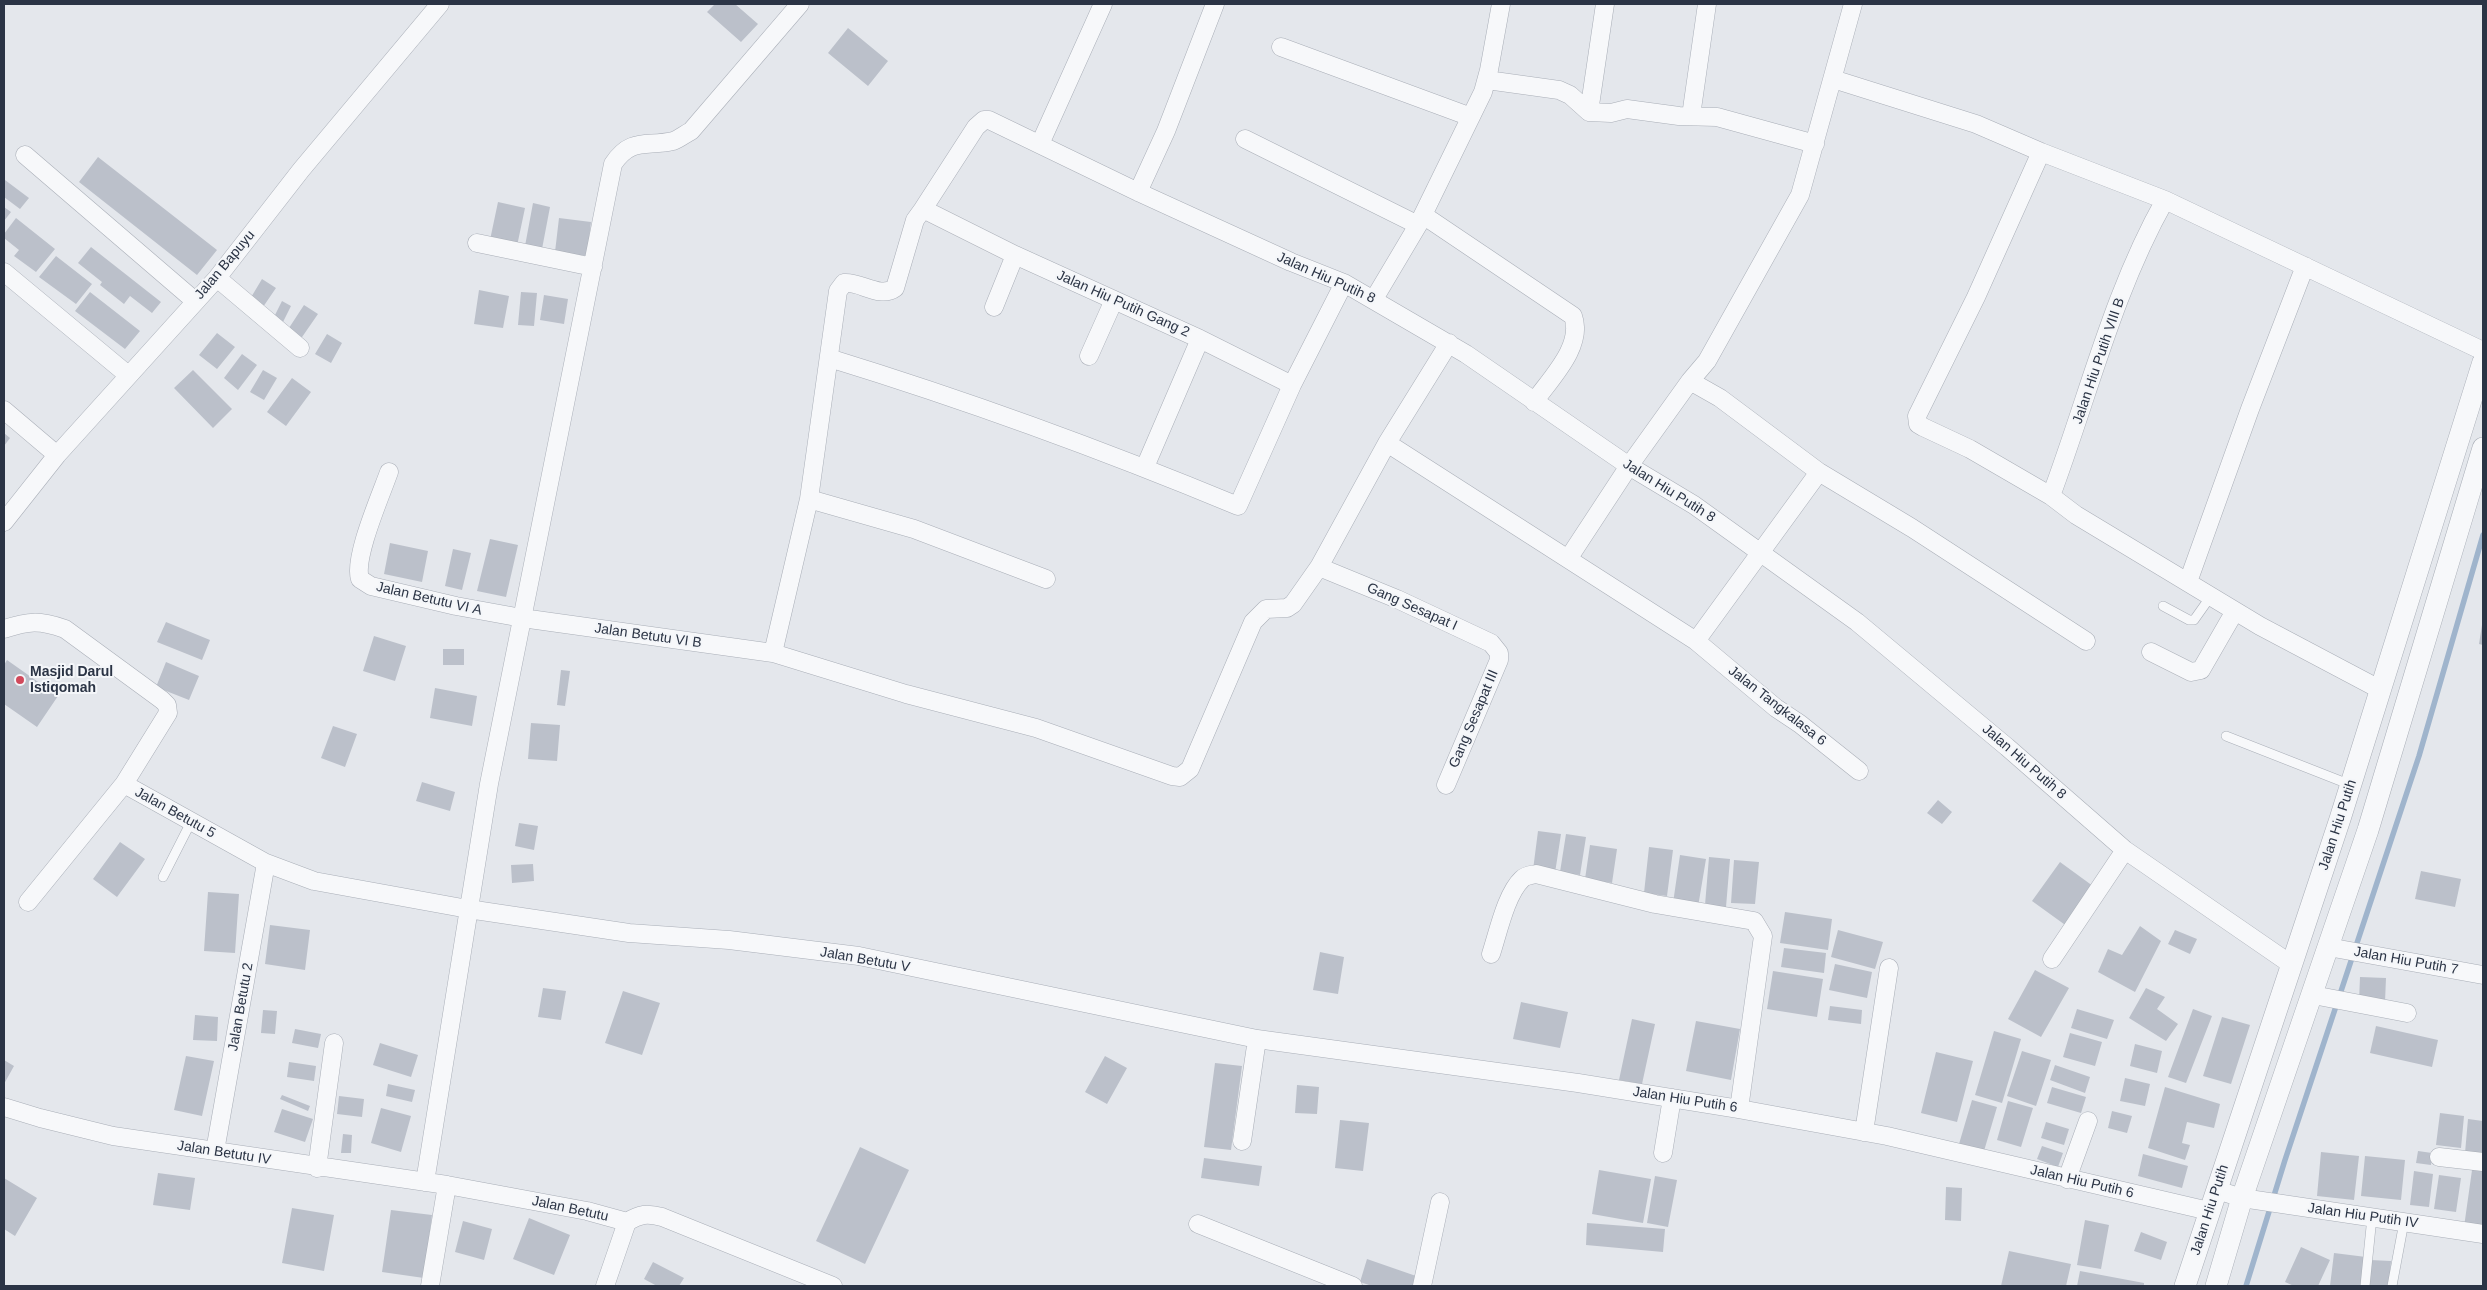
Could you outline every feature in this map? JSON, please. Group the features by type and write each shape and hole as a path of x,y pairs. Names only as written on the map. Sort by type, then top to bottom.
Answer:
{"street":[{"name":"Jalan Bapuyu","path":"4,522 57,455 217,278 301,170 440,4"},
{"path":"425,1182 489,784 613,164 621,151 637,144 675,141 691,131 800,4"},
{"path":"1040,144 1103,4"},
{"path":"1138,192 1166,131 1215,4"},
{"path":"1374,299 1421,220 1487,80 1501,4"},
{"path":"1589,112 1605,4"},
{"path":"1691,116 1707,4"},
{"path":"1568,559 1629,466 1690,381 1707,361 1800,196 1853,4"},
{"path":"1281,47 1471,117"},
{"path":"1833,79 1976,124 2041,152 2165,200 2483,351"},
{"path":"1487,80 1559,90 1570,95 1589,112 1611,113 1626,109 1717,117 1815,144"},
{"name":"Jalan Hiu Putih 8","path":"923,209 976,127 984,120 989,120 1138,192 1291,262 1344,283 1374,299 1449,343 1629,466 1694,505 1762,552 1857,622 2001,742 2125,850 2292,965"},
{"path":"1245,139 1421,220 1573,316 1577,327 1568,354 1534,402"},
{"path":"2041,152 1976,297 1917,416 1918,424 1970,449 2050,496 2076,514 2235,611 2381,690"},
{"path":"25,155 196,300"},
{"name":"Jalan Hiu Putih VIII B","path":"2050,496 2076,427 2120,297 2145,236 2165,200"},
{"path":"773,653 809,499 838,291 844,283 852,282 882,292 891,291 895,288 915,220 923,209"},
{"name":"Jalan Hiu Putih Gang 2","path":"923,209 1015,255 1200,339 1292,385"},
{"path":"477,243 593,266"},
{"path":"994,307 1015,255"},
{"path":"2188,582 2250,409 2305,266"},
{"path":"4,272 128,375"},
{"path":"217,278 300,348"},
{"path":"829,358 956,397 1145,467 1238,506 1292,385 1344,283"},
{"path":"1089,356 1114,300"},
{"path":"1145,467 1200,339"},
{"path":"1320,568 1387,443 1449,343"},
{"name":"Jalan Hiu Putih","path":"2185,1286 2340,819 2483,362"},
{"path":"1690,381 1720,398 1819,472 1912,528 2086,641"},
{"path":"4,410 57,455"},
{"name":"Jalan Tangkalasa 6","path":"1387,443 1696,641 1776,708 1800,724 1859,770"},
{"name":"Jalan Hiu Putih","path":"2216,1286 2242,1198 2368,830 2482,459"},
{"name":"Jalan Betutu VI A","path":"389,472 360,556 358,572 360,579 371,586 456,606 522,618"},
{"path":"1696,641 1819,472"},
{"path":"809,499 914,528 1046,579"},
{"name":"Jalan Betutu VI B","path":"522,618 773,653 906,694 1036,728 1172,776 1180,777 1190,769 1253,622 1266,609 1286,608 1293,604 1320,568"},
{"name":"Gang Sesapat I","path":"1320,568 1397,599 1491,643 1499,653"},
{"path":"2152,652 2191,672 2201,670 2235,611"},
{"name":"Jalan Betutu 5","path":"4,630 30,621 48,623 65,628 167,706 168,713 124,784 266,863 314,881 468,909"},
{"name":"Gang Sesapat III","path":"1446,785 1499,660 1499,653"},
{"path":"28,902 124,784"},
{"path":"2340,819 2368,830"},
{"path":"2052,959 2125,850"},
{"name":"Jalan Betutu 2","path":"215,1151 266,863"},
{"path":"1491,954 1510,898 1522,879 1528,875 1536,874 1655,904 1754,921 1763,936 1739,1109"},
{"name":"Jalan Betutu V","path":"468,909 629,933 720,939 859,956 1257,1039"},
{"name":"Jalan Hiu Putih 7","path":"2328,947 2483,975"},
{"path":"1864,1132 1889,968"},
{"path":"2313,995 2407,1014"},
{"path":"1242,1141 1257,1039"},
{"name":"Jalan Hiu Putih 6","path":"1257,1039 1739,1109 1864,1132 2210,1211"},
{"path":"317,1168 334,1043"},
{"path":"1663,1153 1672,1098"},
{"name":"Jalan Betutu IV","path":"4,1107 113,1136 447,1186"},
{"path":"2067,1179 2088,1121"},
{"path":"2439,1158 2483,1162"},
{"path":"430,1286 447,1186"},
{"name":"Jalan Betutu","path":"447,1186 587,1211 626,1222 605,1286"},
{"name":"Jalan Hiu Putih IV","path":"2217,1190 2242,1198 2483,1234"},
{"path":"1422,1286 1440,1202"},
{"path":"626,1222 638,1215 648,1214 662,1217 833,1286"},
{"path":"1198,1224 1353,1286"}],"lane":[{"path":"2163,606 2189,620 2194,620 2211,596"},
{"path":"2226,736 2351,784"},
{"path":"164,877 191,822"},
{"path":"2365,1286 2372,1218"},
{"path":"2392,1286 2404,1222"}],"building":[{"path":"715,4 735,4 758,24 741,42 707,12"},
{"path":"848,28 888,61 868,86 828,53"},
{"path":"98,157 217,250 197,275 79,182"},
{"path":"5,180 29,198 20,209 4,197"},
{"path":"498,202 525,208 517,246 490,240"},
{"path":"533,203 550,207 542,249 525,246"},
{"path":"4,207 11,212 4,221"},
{"path":"16,218 55,249 36,272 14,256 19,250 4,238 4,234"},
{"path":"559,218 591,222 587,256 555,252"},
{"path":"91,247 161,302 152,313 130,296 124,304 100,285 102,282 78,263"},
{"path":"56,256 92,284 76,304 39,277"},
{"path":"262,279 276,288 263,307 250,299"},
{"path":"479,290 509,296 503,328 474,324"},
{"path":"90,292 140,331 125,349 75,311"},
{"path":"521,292 537,293 534,326 518,325"},
{"path":"544,295 568,299 564,324 540,320"},
{"path":"282,301 291,306 282,324 273,319"},
{"path":"304,305 318,314 300,340 287,331"},
{"path":"217,333 235,347 217,369 199,355"},
{"path":"327,334 342,343 331,363 315,354"},
{"path":"242,354 257,365 238,390 224,378"},
{"path":"193,370 232,409 213,428 174,388"},
{"path":"263,370 277,378 264,400 250,392"},
{"path":"292,378 311,392 286,426 267,412"},
{"path":"4,433 10,438 4,446"},
{"path":"490,539 518,545 506,597 477,591"},
{"path":"390,543 428,551 422,582 384,574"},
{"path":"453,549 471,553 462,590 445,586"},
{"path":"166,622 210,640 202,660 157,642"},
{"path":"2483,625 2483,645 2479,644"},
{"path":"374,636 406,646 395,681 363,671"},
{"path":"443,649 464,649 464,665 443,665"},
{"name":"Masjid Darul Istiqomah","path":"7,660 58,696 37,727 4,704 4,665"},
{"path":"166,662 199,676 189,700 156,687"},
{"path":"561,670 570,671 565,706 557,705"},
{"path":"435,688 477,696 472,726 430,718"},
{"path":"531,723 560,725 557,761 528,759"},
{"path":"333,726 357,734 345,767 321,758"},
{"path":"422,782 455,792 450,811 416,801"},
{"path":"1938,800 1952,812 1942,824 1927,813"},
{"path":"519,823 538,826 534,850 515,846"},
{"path":"1538,831 1561,834 1555,873 1533,870"},
{"path":"1566,834 1586,837 1580,875 1560,872"},
{"path":"120,842 145,859 117,897 93,879"},
{"path":"1590,845 1617,849 1612,883 1585,879"},
{"path":"1649,847 1673,850 1667,896 1644,893"},
{"path":"1680,855 1706,859 1698,907 1673,903"},
{"path":"1709,857 1730,859 1726,907 1705,905"},
{"path":"1734,860 1759,862 1755,904 1731,903"},
{"path":"2060,862 2097,889 2068,927 2032,901"},
{"path":"533,864 534,881 512,883 511,865"},
{"path":"2421,871 2461,879 2455,907 2415,899"},
{"path":"208,892 239,894 235,953 204,951"},
{"path":"1785,912 1832,919 1828,950 1780,943"},
{"path":"270,925 310,930 305,970 265,964"},
{"path":"2140,926 2161,941 2135,992 2098,972 2108,949 2122,955"},
{"path":"1838,930 1883,942 1875,969 1831,957"},
{"path":"2175,930 2197,939 2190,954 2168,944"},
{"path":"1784,948 1826,953 1824,973 1781,967"},
{"path":"1320,952 1344,957 1338,994 1313,990"},
{"path":"1835,964 1872,972 1867,998 1829,990"},
{"path":"2035,970 2069,988 2041,1037 2008,1019"},
{"path":"1773,971 1823,979 1817,1017 1767,1009"},
{"path":"2360,977 2386,978 2385,1002 2359,1001"},
{"path":"543,988 566,991 561,1020 538,1017"},
{"path":"2146,988 2165,997 2157,1009 2178,1024 2166,1041 2129,1018"},
{"path":"623,991 660,1003 642,1055 605,1043"},
{"path":"1521,1002 1568,1012 1560,1048 1513,1039"},
{"path":"1830,1006 1862,1010 1861,1024 1828,1020"},
{"path":"2077,1009 2114,1020 2107,1039 2071,1028"},
{"path":"2193,1009 2212,1016 2186,1083 2168,1077"},
{"path":"263,1010 277,1011 275,1034 261,1033"},
{"path":"195,1015 218,1017 217,1041 193,1040"},
{"path":"2222,1017 2250,1025 2231,1084 2203,1076"},
{"path":"1632,1019 1655,1024 1642,1084 1619,1080"},
{"path":"1696,1021 1740,1029 1731,1080 1686,1071"},
{"path":"2376,1026 2438,1040 2432,1067 2370,1053"},
{"path":"295,1029 321,1034 318,1048 292,1043"},
{"path":"1994,1031 2021,1039 2002,1103 1975,1095"},
{"path":"2070,1033 2102,1042 2095,1066 2063,1057"},
{"path":"380,1043 418,1055 411,1077 373,1065"},
{"path":"2135,1044 2162,1051 2157,1073 2130,1066"},
{"path":"2022,1051 2051,1060 2036,1106 2007,1096"},
{"path":"1936,1052 1973,1061 1957,1122 1921,1113"},
{"path":"186,1056 214,1061 202,1116 174,1110"},
{"path":"1105,1056 1127,1068 1107,1104 1085,1092"},
{"path":"4,1060 14,1066 4,1084"},
{"path":"289,1062 316,1066 314,1081 287,1077"},
{"path":"1215,1063 1242,1066 1231,1150 1204,1147"},
{"path":"2055,1065 2090,1077 2085,1093 2050,1080"},
{"path":"2125,1078 2150,1084 2145,1106 2120,1101"},
{"path":"388,1084 415,1090 412,1102 386,1096"},
{"path":"1297,1085 1319,1087 1317,1114 1295,1113"},
{"path":"2052,1087 2086,1097 2081,1113 2047,1103"},
{"path":"2165,1087 2220,1104 2214,1128 2187,1122 2182,1143 2190,1145 2185,1160 2148,1148"},
{"path":"282,1095 310,1106 308,1111 280,1099"},
{"path":"339,1096 364,1099 362,1117 337,1114"},
{"path":"1972,1100 1997,1107 1984,1151 1959,1144"},
{"path":"2008,1101 2033,1108 2021,1147 1997,1140"},
{"path":"381,1108 411,1116 401,1152 371,1143"},
{"path":"282,1109 313,1119 305,1142 274,1132"},
{"path":"2112,1111 2132,1116 2127,1133 2108,1128"},
{"path":"2440,1113 2464,1116 2461,1148 2436,1145"},
{"path":"2468,1119 2483,1121 2483,1155 2465,1153"},
{"path":"1340,1120 1369,1123 1363,1171 1335,1168"},
{"path":"2046,1122 2069,1129 2064,1145 2041,1138"},
{"path":"343,1134 352,1135 351,1153 341,1153"},
{"path":"2042,1146 2063,1153 2058,1167 2037,1159"},
{"path":"860,1147 909,1170 865,1264 816,1241"},
{"path":"2418,1151 2432,1153 2431,1165 2416,1163"},
{"path":"2321,1152 2359,1156 2354,1200 2317,1196"},
{"path":"2143,1154 2188,1166 2182,1188 2138,1176"},
{"path":"2365,1156 2405,1160 2401,1200 2361,1196"},
{"path":"1204,1158 1262,1166 1259,1186 1201,1178"},
{"path":"2473,1163 2483,1165 2483,1229 2464,1227"},
{"path":"1599,1170 1651,1179 1643,1223 1592,1214"},
{"path":"2414,1171 2433,1174 2429,1207 2410,1205"},
{"path":"158,1173 195,1178 190,1210 153,1205"},
{"path":"2439,1175 2461,1178 2456,1212 2434,1209"},
{"path":"1655,1176 1677,1180 1668,1227 1647,1223"},
{"path":"4,1178 37,1198 15,1236 4,1229"},
{"path":"1946,1187 1962,1188 1961,1221 1945,1220"},
{"path":"292,1208 334,1215 324,1271 282,1263"},
{"path":"391,1210 432,1215 424,1278 382,1272"},
{"path":"529,1218 570,1235 554,1275 513,1259"},
{"path":"2085,1220 2109,1225 2101,1269 2077,1265"},
{"path":"463,1221 492,1229 484,1260 455,1252"},
{"path":"1587,1223 1665,1229 1663,1252 1586,1245"},
{"path":"2141,1232 2167,1242 2161,1260 2134,1251"},
{"path":"2301,1247 2330,1260 2318,1286 2294,1286 2285,1282"},
{"path":"2009,1251 2071,1264 2066,1286 2001,1286"},
{"path":"2334,1253 2366,1257 2362,1286 2330,1286"},
{"path":"1367,1259 1416,1276 1413,1286 1372,1286 1360,1282"},
{"path":"2370,1260 2391,1261 2389,1286 2369,1286"},
{"path":"653,1262 684,1278 679,1286 657,1286 644,1279"},
{"path":"2080,1271 2144,1283 2144,1286 2077,1286"}],"waterway":[{"path":"2246,1286 2285,1160 2419,756 2483,535"}],"place":[{"name":"Masjid Darul Istiqomah","path":"20,680"}]}
